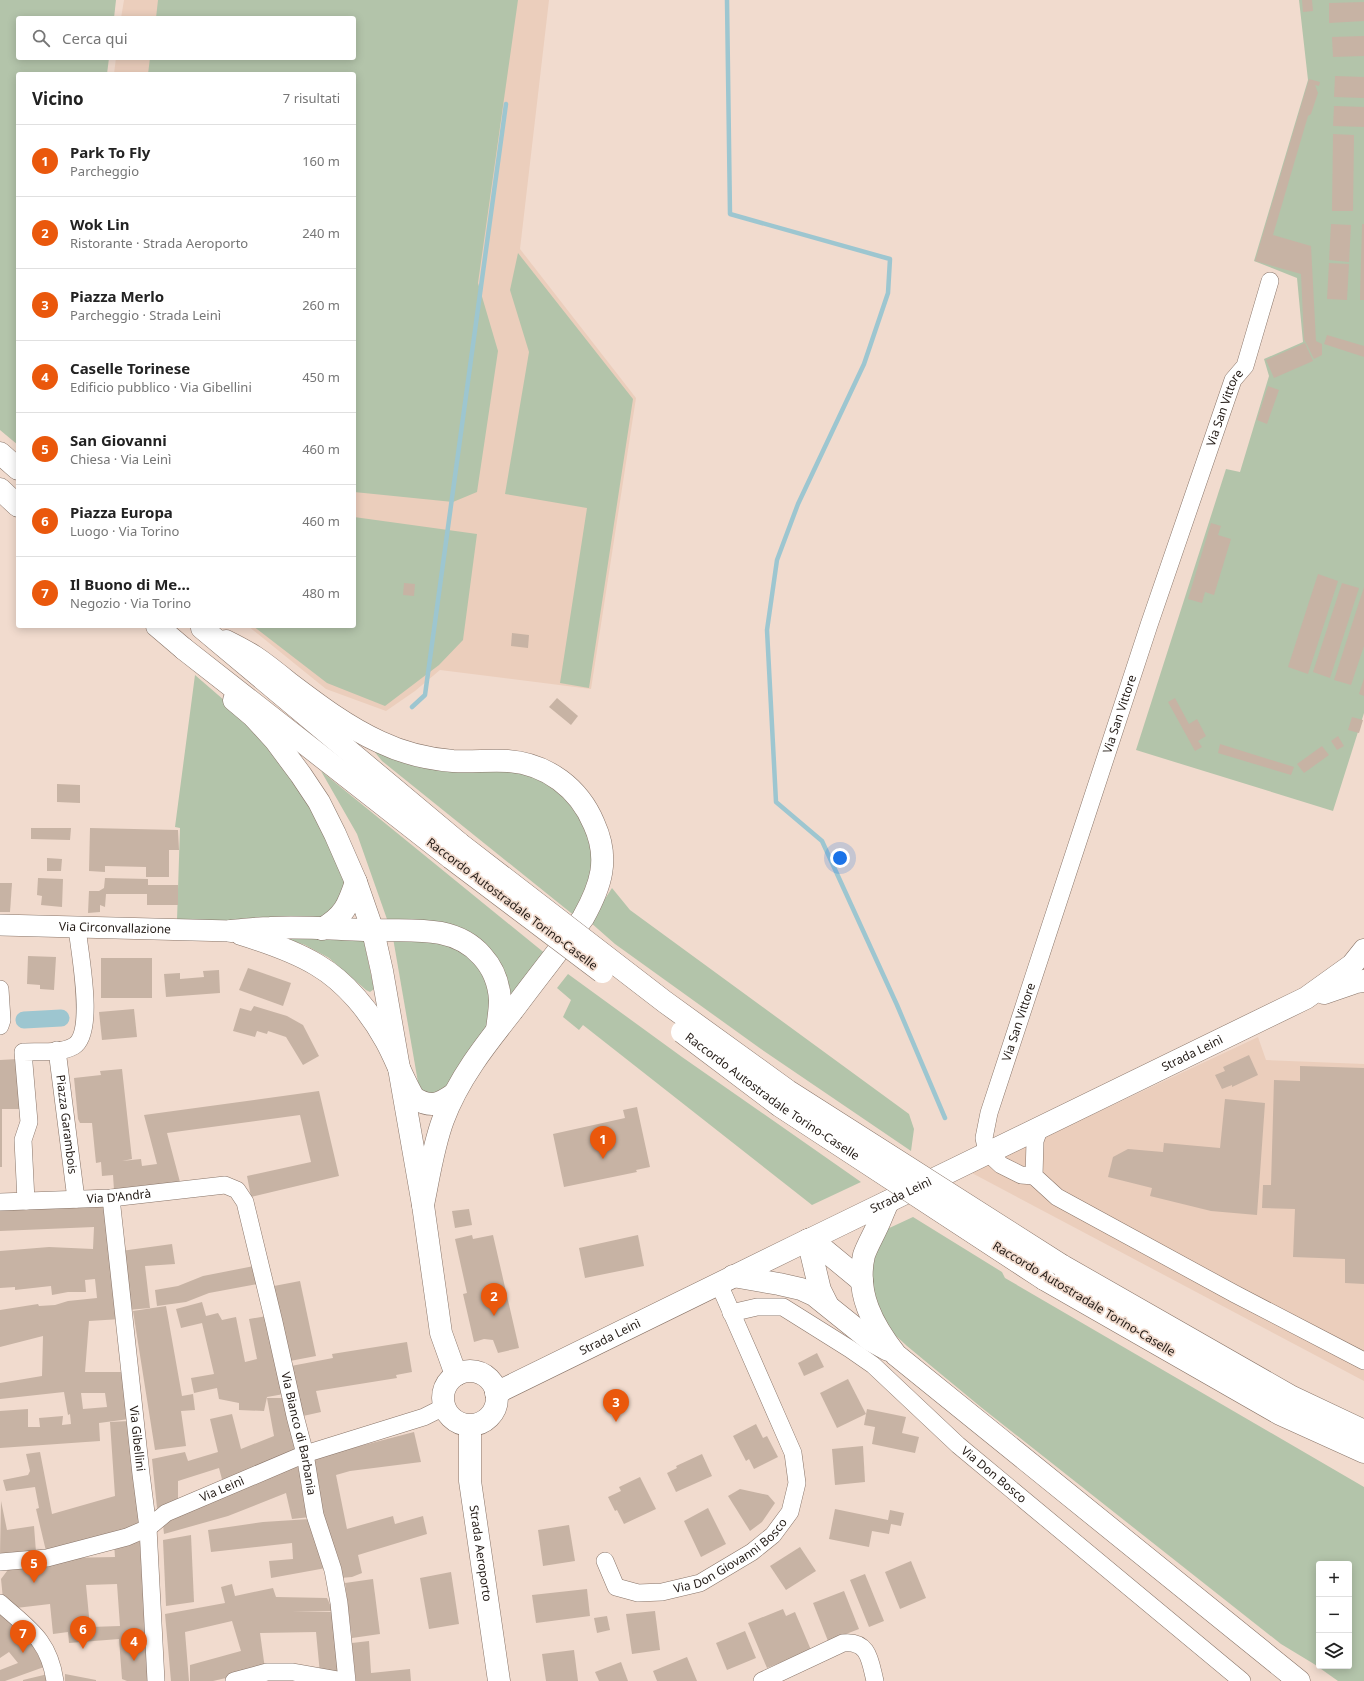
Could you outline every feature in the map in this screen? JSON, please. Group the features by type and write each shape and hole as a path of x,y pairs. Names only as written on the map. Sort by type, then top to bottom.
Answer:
{"main road":[{"path":"0,453 16,467"},
{"path":"0,489 16,504"},
{"path":"159,628 184,649 218,686 253,716 274,740 301,775 319,802 356,882 373,931 382,971 423,1205 440,1333 456,1375"},
{"name":"Raccordo Autostradale Torino-Caselle","path":"202,628 456,851 780,1106 1044,1278 1280,1414 1364,1452"},
{"path":"203,628 256,658 321,707 350,726 380,742 402,751 427,757 452,761 508,762 529,765 546,771 565,783 579,798 592,818 598,833 601,844 603,868 594,898 583,918 497,1030 454,1094 434,1146 423,1205"},
{"name":"Raccordo Autostradale Torino-Caselle","path":"184,649 456,851 788,1091 1061,1265 1292,1397 1364,1431"},
{"path":"322,929 339,918 351,897 356,882"},
{"path":"231,931 271,928 433,931 450,934 465,941 477,950 488,963 496,980 500,1000 497,1030"},
{"path":"231,931 264,941 292,952 318,965 342,983 368,1013 385,1040 414,1098 430,1105 441,1103 454,1094"},
{"name":"Strada Leinì","path":"496,1393 888,1202 987,1152 1306,998 1352,965 1364,950"},
{"name":"Strada Leinì","path":"1306,998 1334,991 1356,982 1364,981"},
{"path":"888,1202 864,1255 862,1281 864,1298 872,1319 880,1334 896,1354"},
{"path":"809,1240 862,1281"},
{"path":"809,1240 820,1290 826,1304"},
{"path":"726,1280 779,1284 801,1289 814,1295 870,1340 896,1354 1299,1681"},
{"path":"468,1371 481,1374 488,1378 496,1393 497,1401 491,1416 478,1424 470,1426 461,1424 448,1414 444,1407 442,1398 444,1388 449,1380 456,1375 468,1371"},
{"name":"Strada Aeroporto","path":"470,1426 470,1481 499,1681"},
{"path":"1342,1442 1364,1456"}],"street":[{"name":"Via San Vittore","path":"987,1152 984,1138 989,1113 998,1084 1154,610 1233,380 1245,366 1270,281"},
{"name":"Via Circonvallazione","path":"0,925 231,931"},
{"path":"26,1201 23,1140 29,1122 23,1052 65,1050 75,1045 85,1024 86,1006 77,928"},
{"path":"0,989 2,1020 0,1026"},
{"name":"Piazza Garambois","path":"57,1050 76,1199"},
{"path":"1034,1176 1035,1141 1040,1127"},
{"path":"987,1152 1001,1165 1014,1172 1021,1175 1034,1176 1057,1197 1072,1206 1235,1294 1364,1361"},
{"name":"Via D'Andrà","path":"0,1202 111,1198 225,1185 237,1190"},
{"name":"Via Bianco di Barbania","path":"237,1190 245,1202 305,1454 315,1515 333,1570 339,1603 345,1681"},
{"name":"Via Gibellini","path":"111,1198 148,1528 156,1681"},
{"name":"Via Don Giovanni Bosco","path":"604,1561 616,1587 638,1593 662,1592 700,1583 752,1552 773,1534 790,1512 797,1483 792,1452 732,1313 726,1280"},
{"name":"Via Don Bosco","path":"732,1313 757,1307 783,1307 850,1349 873,1366 958,1444 1242,1681"},
{"name":"Via Leinì","path":"0,1562 47,1558 127,1537 148,1528 166,1513 305,1454 424,1417 444,1407"},
{"path":"0,1604 41,1641 49,1655 55,1681"},
{"path":"762,1681 843,1643 850,1642 863,1647 867,1652 875,1681"},
{"path":"234,1681 267,1672 292,1672 345,1681"}],"shaded area":[{"path":"124,0 549,0 520,249 636,398 591,689 440,670 415,691 386,711 326,689 250,628 356,628 356,72 114,72 116,60 356,60 356,16 121,16"},
{"path":"1258,1037 1266,1060 1364,1064 1364,1381 970,1172"}],"green space":[{"path":"0,0 116,0 114,16 16,16 16,60 109,60 107,72 16,72 16,443 0,430"},
{"path":"158,0 518,0 478,283 498,351 477,492 453,502 356,492 356,72 148,72 150,60 356,60 356,16 156,16"},
{"path":"1299,0 1364,0 1364,713 1333,811 1136,750 1226,469 1240,472 1269,376 1264,359 1303,342 1297,278 1254,261 1308,80"},
{"path":"518,253 633,399 589,688 560,683 587,508 505,494 529,352 510,290"},
{"path":"356,517 477,534 463,640 439,665 385,706 327,683 256,628 356,628"},
{"path":"195,675 247,720 302,785 348,885 327,920 276,922 177,920 180,828 175,827"},
{"path":"374,751 506,770 544,780 568,797 587,825 595,857 592,885 576,917 382,761"},
{"path":"321,771 547,955 508,1004 491,954 388,922 357,834"},
{"path":"612,888 630,910 909,1114 914,1129 911,1151 761,1049 615,944 590,922"},
{"path":"279,936 363,937 374,989 370,992 366,990 329,958 305,945"},
{"path":"393,938 463,945 492,983 490,1027 448,1092 425,1095 419,1088"},
{"path":"568,974 682,1057 861,1182 812,1205 583,1025 579,1030 563,1017 571,1000 557,988"},
{"path":"913,1217 1002,1272 1005,1278 1364,1487 1364,1681 1338,1681 1321,1669 1352,1669 1352,1561 1316,1561 1316,1665 1281,1644 982,1408 907,1346 882,1323 872,1303 872,1253 885,1230"}],"building":[{"path":"1302,0 1312,0 1313,11 1303,12"},
{"path":"1364,2 1364,21 1329,23 1329,3"},
{"path":"1364,36 1364,56 1333,57 1332,37"},
{"path":"1335,76 1364,77 1364,98 1334,97"},
{"path":"1309,79 1320,82 1319,86 1315,85 1318,93 1311,114 1308,116 1273,235 1311,246 1316,341 1322,344 1322,355 1314,359 1304,339 1301,274 1255,261"},
{"path":"1334,106 1364,107 1364,127 1333,126"},
{"path":"1333,134 1354,135 1353,211 1332,211"},
{"path":"1331,224 1351,225 1349,262 1329,260"},
{"path":"1362,224 1364,224 1364,300 1360,300"},
{"path":"1329,263 1349,264 1347,300 1327,299"},
{"path":"1327,335 1364,346 1364,357 1324,344"},
{"path":"1305,343 1313,361 1274,378 1266,360"},
{"path":"1268,386 1279,390 1267,424 1257,420"},
{"path":"1211,523 1221,526 1218,535 1231,539 1214,595 1205,592 1202,603 1188,599"},
{"path":"1318,574 1338,581 1308,674 1288,667"},
{"path":"404,583 415,584 414,596 403,595"},
{"path":"1342,583 1359,588 1330,678 1313,672"},
{"path":"1364,587 1364,646 1351,685 1334,680"},
{"path":"512,633 529,635 528,648 511,646"},
{"path":"1364,678 1364,696 1359,694"},
{"path":"557,698 578,716 571,725 549,707"},
{"path":"1175,698 1189,724 1197,719 1206,736 1198,741 1202,747 1195,751 1168,702"},
{"path":"1352,717 1363,720 1359,733 1348,730"},
{"path":"1338,736 1344,746 1337,750 1331,741"},
{"path":"1220,744 1294,767 1291,775 1218,753"},
{"path":"1322,746 1329,755 1304,773 1297,764"},
{"path":"57,784 80,785 80,803 57,802"},
{"path":"31,828 71,828 70,840 31,839"},
{"path":"90,828 178,830 179,850 169,850 169,877 146,877 146,867 105,866 105,872 89,871"},
{"path":"47,858 62,859 61,871 47,871"},
{"path":"38,878 63,879 62,907 41,905 42,896 37,895"},
{"path":"105,878 148,879 148,885 178,885 178,905 147,905 147,894 106,894 105,907 100,905 100,912 88,913 89,891 99,891 104,888"},
{"path":"0,883 12,883 10,912 0,912"},
{"path":"28,956 56,957 54,990 40,989 40,985 27,984"},
{"path":"101,958 152,958 152,998 101,998"},
{"path":"248,968 291,983 283,1006 239,990"},
{"path":"219,970 220,993 166,997 164,974 180,973 180,979 204,977 203,971"},
{"path":"254,1006 287,1016 303,1025 319,1056 303,1065 286,1037 268,1031 267,1034 257,1031 255,1037 233,1031 240,1008 251,1011"},
{"path":"134,1009 137,1037 102,1040 99,1012"},
{"path":"1249,1055 1258,1075 1232,1087 1232,1085 1222,1089 1215,1075 1225,1071 1223,1067"},
{"path":"18,1059 24,1109 2,1109 2,1167 0,1167 0,1060"},
{"path":"1300,1066 1364,1068 1364,1284 1345,1283 1345,1259 1293,1257 1295,1209 1262,1208 1263,1185 1271,1185 1274,1080 1300,1081"},
{"path":"122,1069 132,1159 122,1161 141,1159 142,1166 157,1164 144,1115 319,1091 339,1176 251,1197 247,1176 311,1162 300,1115 167,1133 180,1182 114,1190 113,1175 102,1176 101,1162 96,1163 92,1123 80,1123 78,1119 74,1078 101,1075 100,1071"},
{"path":"1225,1099 1265,1103 1257,1215 1211,1211 1150,1196 1152,1188 1108,1177 1113,1157 1128,1149 1163,1152 1164,1143 1220,1148"},
{"path":"637,1107 650,1167 636,1170 637,1172 564,1187 553,1134 625,1118 623,1110"},
{"path":"108,1205 121,1319 89,1321 85,1372 123,1372 129,1419 99,1423 100,1441 0,1448 0,1411 28,1409 28,1427 40,1427 39,1418 63,1416 62,1425 71,1424 64,1392 0,1399 0,1383 42,1376 43,1336 0,1347 0,1310 38,1304 39,1306 55,1305 68,1301 97,1298 95,1279 85,1280 86,1292 68,1292 52,1295 51,1286 15,1290 15,1287 0,1288 0,1251 49,1247 93,1249 94,1227 0,1231 0,1208","holes":["81,1393 105,1393 107,1407 83,1409"]},
{"path":"469,1209 472,1225 455,1228 452,1211"},
{"path":"472,1235 473,1239 493,1235 519,1348 498,1353 493,1340 484,1339 474,1342 463,1294 467,1293 455,1239"},
{"path":"638,1235 644,1266 585,1278 579,1248"},
{"path":"172,1244 175,1264 145,1266 150,1308 128,1310 121,1251"},
{"path":"254,1266 258,1284 209,1293 186,1302 157,1306 155,1290 178,1286 203,1276"},
{"path":"300,1281 316,1356 290,1361 274,1286"},
{"path":"202,1302 206,1316 218,1313 222,1320 236,1317 245,1362 257,1359 249,1319 267,1316 284,1394 267,1397 264,1411 239,1410 239,1403 219,1399 217,1388 194,1393 191,1378 214,1374 202,1323 181,1328 176,1309"},
{"path":"166,1306 182,1396 193,1394 195,1410 181,1411 186,1446 155,1450 133,1311"},
{"path":"407,1342 412,1372 396,1375 397,1378 316,1391 321,1412 303,1416 291,1366 333,1358 332,1354"},
{"path":"817,1353 824,1367 804,1376 798,1363"},
{"path":"848,1379 866,1414 837,1428 820,1393"},
{"path":"267,1398 285,1398 297,1451 223,1483 219,1468 178,1481 178,1500 157,1508 152,1459 185,1452 188,1461 218,1452 210,1419 232,1414 241,1449 274,1436"},
{"path":"867,1409 906,1417 902,1433 919,1437 915,1453 872,1444 875,1427 864,1425"},
{"path":"129,1421 140,1525 46,1551 36,1509 39,1508 35,1487 6,1491 3,1480 28,1475 30,1471 26,1454 40,1452 52,1514 115,1496 110,1422"},
{"path":"756,1424 763,1438 767,1436 778,1457 754,1469 749,1459 746,1461 733,1436"},
{"path":"414,1432 421,1462 350,1471 336,1475 347,1529 393,1516 395,1524 423,1516 427,1534 358,1555 362,1573 352,1577 340,1578 323,1525 314,1458"},
{"path":"863,1446 865,1482 835,1485 832,1449"},
{"path":"702,1454 712,1476 676,1492 667,1473 677,1468 676,1466"},
{"path":"297,1463 310,1517 292,1519 286,1493 228,1516 164,1534 163,1525 166,1516"},
{"path":"640,1477 656,1509 624,1524 608,1497 621,1491 619,1487"},
{"path":"740,1489 768,1495 775,1503 762,1522 750,1531 728,1496"},
{"path":"1,1501 7,1530 34,1526 36,1552 0,1555"},
{"path":"708,1508 726,1544 701,1557 684,1521"},
{"path":"835,1509 888,1520 890,1510 904,1513 901,1526 891,1524 889,1534 872,1531 869,1547 829,1539"},
{"path":"310,1519 326,1568 271,1578 269,1561 293,1559 292,1543 211,1552 208,1530 263,1522"},
{"path":"569,1525 575,1561 543,1566 538,1530"},
{"path":"191,1535 194,1602 166,1606 163,1540"},
{"path":"140,1542 148,1681 127,1681 122,1679 119,1639 69,1643 68,1632 53,1634 50,1604 16,1608 3,1599 1,1579 10,1567 65,1558 115,1557 114,1543","holes":["117,1584 120,1626 90,1627 86,1585"]},
{"path":"800,1547 816,1571 786,1590 770,1566"},
{"path":"911,1561 926,1598 900,1609 885,1572"},
{"path":"451,1572 459,1624 429,1629 420,1578"},
{"path":"865,1574 884,1621 869,1627 850,1580"},
{"path":"373,1579 380,1634 352,1638 345,1583"},
{"path":"232,1584 235,1596 273,1588 276,1597 327,1598 333,1611 292,1611 335,1612 340,1675 320,1674 316,1632 260,1633 265,1669 213,1681 190,1681 190,1665 241,1651 232,1621 185,1632 189,1681 171,1681 165,1614 225,1603 221,1587"},
{"path":"587,1589 590,1616 536,1623 532,1595"},
{"path":"844,1591 859,1629 828,1641 813,1603"},
{"path":"783,1609 786,1616 795,1612 811,1650 767,1668 748,1623"},
{"path":"0,1611 21,1630 33,1646 44,1667 5,1681 0,1681 0,1670 18,1663 9,1652 0,1658"},
{"path":"655,1611 660,1650 632,1654 626,1614"},
{"path":"607,1616 610,1630 597,1633 594,1618"},
{"path":"745,1631 756,1658 727,1670 716,1643"},
{"path":"369,1641 371,1673 410,1669 411,1681 356,1681 352,1643"},
{"path":"574,1650 578,1681 546,1681 542,1654"},
{"path":"687,1657 697,1681 657,1681 653,1671"},
{"path":"621,1662 628,1681 599,1681 595,1672"},
{"path":"48,1674 49,1681 23,1681 23,1680"},
{"path":"65,1674 96,1680 96,1681 65,1681"}],"waterway":[{"path":"727,0 730,214 890,259 888,293 864,364 798,504 777,560 767,630 776,802 822,841 897,1005 945,1118"},
{"path":"412,707 425,695 506,104"},
{"path":"24,1020 61,1018"}],"place":[{"name":"Park To Fly","path":"603,1159"},
{"name":"Wok Lin","path":"494,1316"},
{"name":"Piazza Merlo","path":"616,1422"},
{"name":"San Giovanni","path":"34,1583"},
{"name":"Piazza Europa","path":"83,1649"},
{"name":"Il Buono di Me...","path":"23,1653"},
{"name":"Caselle Torinese","path":"134,1661"}]}
